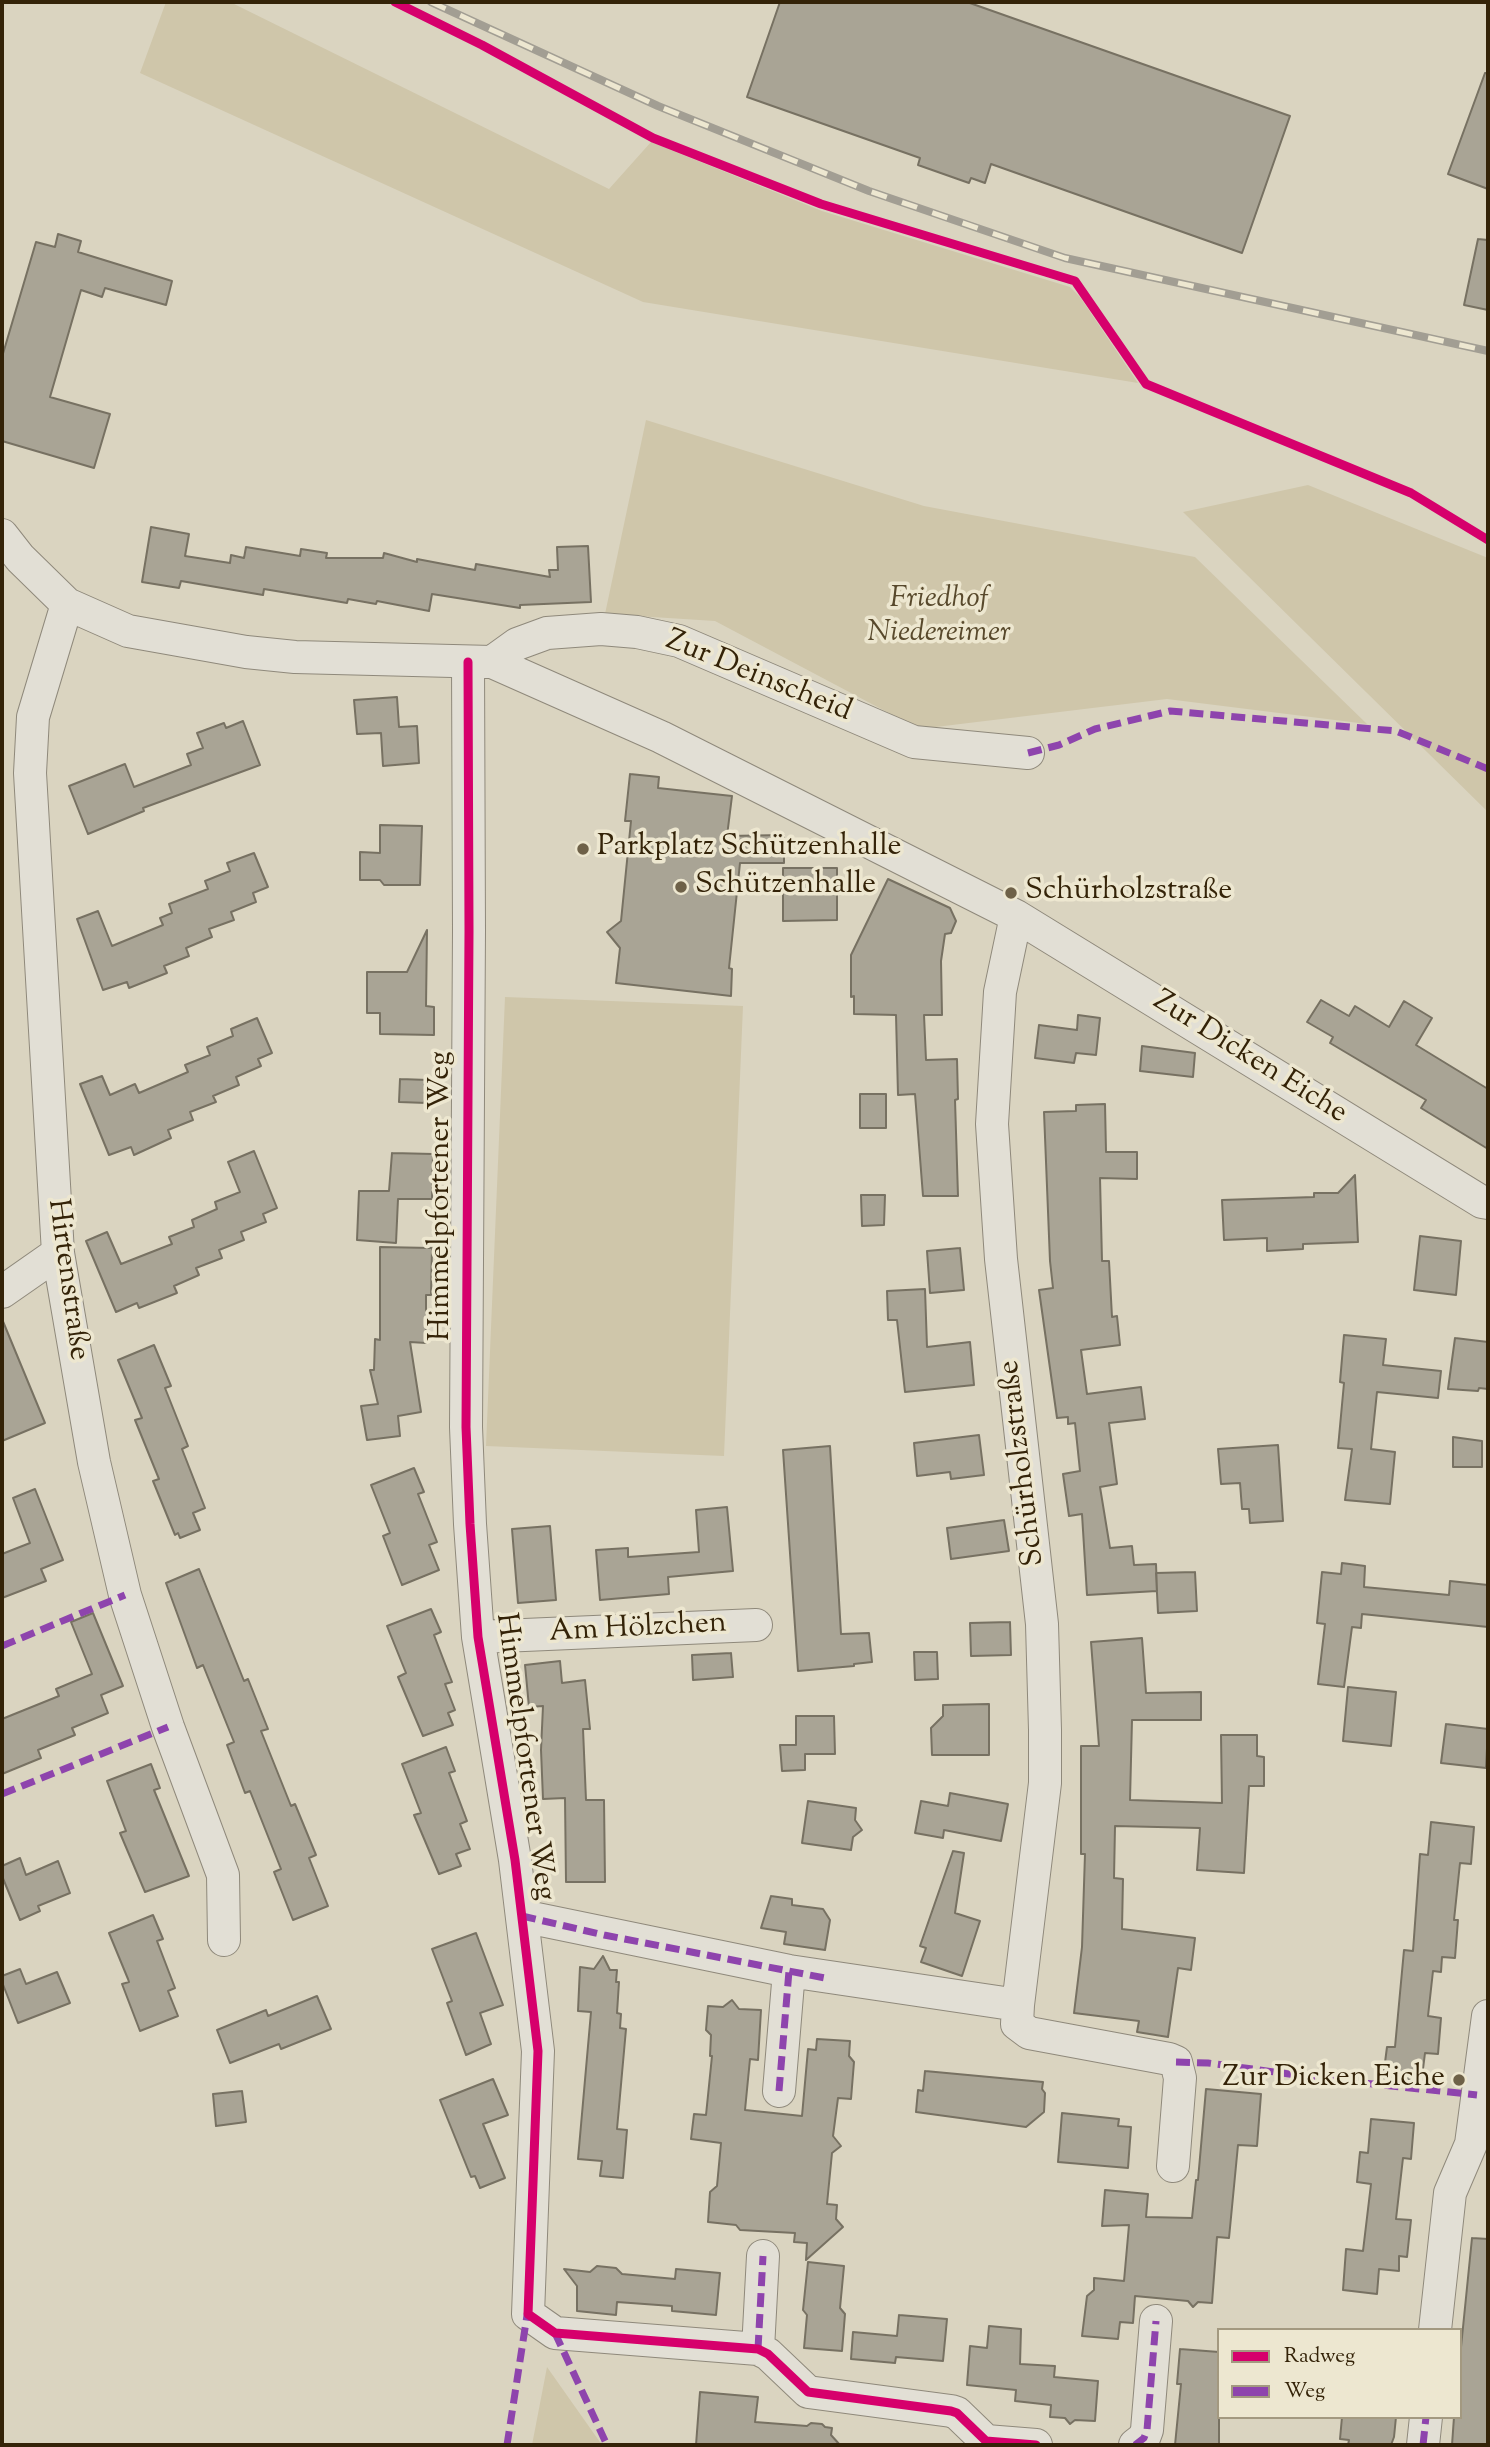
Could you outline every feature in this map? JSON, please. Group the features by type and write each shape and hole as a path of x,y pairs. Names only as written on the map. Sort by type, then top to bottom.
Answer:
{"street":[{"path":"2,535 20,558 67,604 128,631 246,652 295,657 480,662 661,737 1016,916"},
{"name":"Hirtenstraße","path":"67,604 33,717 30,773 58,1253 94,1462 125,1595 168,1727 223,1875 225,1940"},
{"name":"Zur Deinscheid","path":"480,662 547,633 601,629 637,632 679,641 914,741 1028,753"},
{"name":"Himmelpfortener Weg","path":"480,662 466,1427 478,1637 522,1916 539,2066 528,2314 555,2333 758,2349"},
{"name":"Zur Dicken Eiche","path":"1016,916 1486,1205"},
{"name":"Schürholzstraße","path":"1016,916 1000,992 992,1124 1001,1259 1042,1624 1045,1730 1045,1783 1017,2024 1029,2033 1176,2062 1180,2078 1173,2166"},
{"path":"2,1292 58,1253"},
{"name":"Am Hölzchen","path":"478,1637 756,1625"},
{"name":"Himmelpfortener Weg","path":"522,1916 831,1979 1018,2005"},
{"path":"779,2091 789,1971"},
{"path":"1435,2328 1450,2193 1471,2144 1488,2015"},
{"path":"763,2256 758,2349 768,2354 808,2392 951,2411 957,2413 986,2441 1036,2445"},
{"path":"1137,2445 1147,2430 1156,2321"},
{"path":"1423,2445 1426,2419"}],"green space":[{"path":"166,2 230,2 609,189 651,142 822,211 1070,287 1080,297 1138,383 643,302 140,73"},
{"name":"Friedhof Niedereimer","path":"646,420 924,506 1195,557 1367,724 1167,699 919,729 715,621 605,614"},
{"path":"1308,485 1488,558 1488,812 1183,512"},
{"path":"505,997 743,1006 724,1456 486,1446"},
{"path":"547,2367 602,2445 532,2445"}],"building":[{"path":"780,2 967,2 1290,116 1242,253 991,164 985,183 971,178 969,183 918,165 920,158 747,97"},
{"path":"1485,73 1488,73 1488,189 1448,174"},
{"path":"58,234 81,241 78,252 172,281 166,305 105,288 102,297 81,290 50,397 110,414 94,468 2,441 2,357 36,242 55,247"},
{"path":"1478,239 1488,240 1488,310 1464,305"},
{"path":"151,527 189,534 185,556 230,563 231,555 244,558 246,547 300,556 301,549 327,553 326,558 383,558 384,553 417,562 417,559 475,570 476,564 550,577 549,570 558,570 557,547 588,546 591,602 520,605 520,608 432,594 429,611 377,601 376,604 348,599 347,603 264,589 263,595 181,581 179,588 142,582"},
{"path":"397,697 399,727 417,726 419,763 383,766 381,733 357,734 354,700"},
{"path":"243,721 260,765 143,808 144,811 88,834 69,786 125,764 134,787 191,765 187,754 203,748 197,733 224,723 226,728"},
{"name":"Schützenhalle","path":"630,774 659,777 658,788 732,796 727,836 784,835 784,863 740,863 729,968 732,969 731,996 616,983 620,948 607,932 621,921 631,821 625,821"},
{"path":"380,825 422,826 420,885 384,885 380,880 360,880 360,852 380,853"},
{"path":"254,853 268,887 253,893 256,902 231,912 234,920 209,929 212,937 186,948 189,956 164,966 167,973 129,988 127,982 103,990 77,919 98,911 112,946 163,925 160,918 172,913 169,904 208,889 205,881 230,871 227,863"},
{"path":"783,868 837,868 837,920 783,921"},
{"path":"888,879 950,908 956,921 951,933 945,934 941,961 942,1015 924,1015 926,1060 957,1059 958,1099 955,1100 958,1196 923,1196 915,1094 898,1095 896,1015 854,1014 854,996 851,997 851,955"},
{"path":"427,930 426,1006 434,1007 434,1035 380,1034 380,1013 367,1013 367,972 407,972"},
{"path":"1321,1000 1349,1016 1355,1006 1389,1027 1404,1001 1432,1018 1416,1045 1488,1089 1488,1149 1421,1108 1426,1100 1330,1043 1333,1037 1307,1022"},
{"path":"1078,1015 1100,1018 1096,1055 1076,1053 1074,1063 1035,1058 1039,1025 1077,1030"},
{"path":"257,1018 272,1053 258,1059 261,1066 236,1077 239,1085 213,1096 216,1102 190,1112 193,1120 168,1130 171,1138 134,1155 131,1147 109,1155 80,1084 102,1076 110,1095 135,1084 139,1093 188,1072 185,1065 210,1055 207,1047 233,1036 231,1029"},
{"path":"1142,1046 1195,1053 1193,1077 1140,1071"},
{"path":"400,1079 428,1080 427,1103 399,1102"},
{"path":"860,1094 886,1094 886,1128 860,1128"},
{"path":"1105,1104 1106,1152 1137,1152 1137,1179 1100,1178 1102,1261 1109,1261 1112,1317 1117,1316 1120,1345 1081,1350 1087,1394 1141,1387 1145,1419 1109,1423 1117,1484 1100,1487 1110,1548 1132,1546 1134,1565 1156,1564 1157,1591 1087,1595 1082,1514 1069,1516 1063,1474 1080,1471 1075,1423 1068,1424 1068,1417 1057,1418 1039,1290 1053,1288 1044,1112 1076,1111 1076,1105"},
{"path":"254,1151 277,1208 263,1214 266,1222 241,1232 244,1240 219,1250 222,1258 196,1268 199,1275 174,1286 177,1293 139,1308 137,1303 116,1312 86,1241 107,1232 121,1264 172,1244 169,1237 194,1227 192,1220 217,1209 215,1202 240,1192 228,1162"},
{"path":"392,1153 433,1154 432,1199 398,1199 396,1243 357,1240 359,1191 389,1191"},
{"path":"1355,1175 1358,1242 1303,1244 1303,1249 1267,1251 1267,1238 1224,1240 1222,1200 1314,1197 1314,1193 1338,1193"},
{"path":"861,1195 885,1195 884,1225 862,1226"},
{"path":"1420,1236 1461,1241 1456,1295 1414,1290"},
{"path":"380,1247 432,1248 431,1295 426,1295 426,1343 410,1342 421,1412 398,1416 400,1436 367,1440 361,1406 378,1404 370,1370 374,1370 375,1339 380,1340"},
{"path":"960,1248 964,1290 930,1293 927,1251"},
{"path":"925,1289 927,1347 970,1342 974,1385 905,1392 897,1320 888,1320 887,1291"},
{"path":"2,1319 45,1423 2,1441"},
{"path":"1344,1335 1386,1339 1383,1365 1441,1371 1438,1398 1377,1392 1371,1449 1395,1452 1390,1504 1345,1500 1352,1449 1338,1448 1344,1383 1340,1382"},
{"path":"1455,1338 1488,1342 1488,1389 1448,1389"},
{"path":"154,1345 171,1386 165,1388 188,1446 182,1449 205,1508 193,1513 200,1530 180,1538 178,1533 175,1535 153,1481 159,1479 135,1420 142,1418 118,1360"},
{"path":"979,1435 984,1475 951,1479 950,1472 917,1476 914,1443"},
{"path":"1453,1437 1482,1441 1482,1467 1453,1467"},
{"path":"1278,1445 1283,1521 1250,1523 1249,1509 1242,1509 1240,1483 1221,1484 1218,1449"},
{"path":"830,1446 841,1634 869,1633 872,1662 798,1671 783,1450"},
{"path":"414,1468 424,1492 418,1494 437,1542 429,1545 439,1570 402,1585 383,1536 390,1533 371,1485"},
{"path":"35,1489 63,1560 41,1569 46,1581 2,1598 2,1554 30,1543 13,1498"},
{"path":"727,1507 733,1571 668,1577 669,1594 600,1600 596,1550 628,1548 628,1557 699,1552 696,1510"},
{"path":"1004,1520 1009,1551 951,1559 947,1528"},
{"path":"550,1526 556,1600 518,1603 512,1529"},
{"path":"1342,1563 1365,1566 1364,1587 1449,1595 1450,1581 1488,1585 1488,1627 1362,1614 1361,1628 1352,1627 1344,1687 1318,1684 1325,1624 1317,1623 1322,1572 1341,1574"},
{"path":"199,1569 244,1681 248,1679 268,1729 261,1731 291,1806 295,1804 316,1855 309,1858 328,1906 293,1920 274,1872 281,1869 250,1791 245,1793 227,1745 234,1742 203,1665 197,1668 166,1583"},
{"path":"1195,1572 1197,1611 1158,1613 1156,1573"},
{"path":"431,1609 441,1632 434,1635 452,1682 445,1684 455,1710 448,1713 453,1725 423,1736 398,1677 406,1673 387,1626"},
{"path":"93,1613 123,1686 101,1695 108,1713 72,1728 75,1735 38,1750 41,1758 2,1774 2,1719 59,1696 56,1689 92,1674 71,1622"},
{"path":"1010,1622 1011,1655 971,1656 970,1623"},
{"path":"1142,1638 1146,1693 1201,1692 1201,1720 1132,1720 1130,1800 1222,1803 1221,1735 1257,1735 1257,1756 1264,1757 1264,1786 1249,1786 1244,1873 1197,1870 1200,1828 1115,1826 1114,1878 1123,1879 1122,1929 1195,1938 1191,1970 1178,1968 1168,2037 1137,2032 1139,2021 1074,2013 1082,1947 1085,1854 1081,1854 1081,1746 1099,1746 1091,1642"},
{"path":"914,1652 937,1652 938,1679 915,1680"},
{"path":"731,1653 733,1677 693,1680 692,1655"},
{"path":"560,1661 562,1683 585,1680 590,1729 583,1729 586,1800 604,1800 605,1882 566,1882 565,1798 543,1799 543,1706 529,1707 525,1665"},
{"path":"1348,1687 1396,1692 1391,1746 1343,1741"},
{"path":"989,1704 989,1755 932,1755 931,1728 943,1716 943,1705"},
{"path":"796,1716 834,1716 835,1754 805,1754 805,1770 782,1771 780,1745 796,1745"},
{"path":"1446,1724 1488,1729 1486,1768 1441,1763"},
{"path":"446,1747 455,1771 449,1773 467,1821 460,1824 470,1849 456,1854 461,1866 439,1874 414,1815 421,1813 402,1764"},
{"path":"151,1764 160,1788 154,1790 189,1876 145,1892 120,1833 126,1831 107,1781"},
{"path":"950,1793 1008,1804 1001,1841 944,1830 943,1838 915,1833 921,1801 948,1806"},
{"path":"808,1801 856,1808 855,1820 862,1830 853,1837 851,1850 802,1843"},
{"path":"1431,1822 1474,1827 1471,1864 1460,1863 1454,1920 1458,1920 1455,1958 1442,1957 1441,1972 1433,1971 1428,2016 1441,2018 1438,2054 1425,2053 1423,2069 1414,2068 1413,2080 1383,2078 1387,2047 1395,2047 1404,1950 1413,1951 1420,1854 1428,1855"},
{"path":"953,1851 964,1853 955,1913 980,1921 962,1976 921,1962 926,1948 920,1946"},
{"path":"20,1858 26,1875 58,1861 70,1893 38,1906 40,1911 20,1920 2,1876 2,1866"},
{"path":"771,1896 792,1899 792,1905 823,1909 830,1920 825,1950 784,1944 786,1932 761,1928"},
{"path":"153,1915 163,1939 157,1941 175,1988 168,1991 178,2016 140,2031 122,1984 129,1982 109,1933"},
{"path":"476,1933 503,2005 480,2013 491,2044 466,2055 447,2003 452,2001 432,1949"},
{"path":"603,1956 610,1970 617,1970 617,2013 621,2014 620,2028 626,2029 617,2129 627,2130 623,2178 600,2176 602,2161 578,2159 591,2012 578,2011 580,1967 594,1969"},
{"path":"20,1969 26,1984 57,1972 70,2003 18,2023 2,1976"},
{"path":"317,1996 331,2029 281,2049 279,2044 230,2063 217,2030 266,2010 268,2016"},
{"path":"732,2000 739,2009 761,2010 758,2060 750,2059 745,2110 802,2116 808,2049 816,2050 817,2039 850,2041 849,2056 854,2062 851,2099 838,2098 833,2136 841,2146 832,2153 827,2204 837,2205 836,2219 843,2227 806,2260 807,2243 794,2242 795,2233 740,2230 736,2225 708,2222 710,2192 717,2186 721,2143 691,2139 694,2114 706,2115 712,2056 711,2035 706,2030 708,2006 723,2007"},
{"path":"925,2071 1043,2082 1044,2112 1026,2127 916,2112 918,2090 923,2091"},
{"path":"493,2079 508,2115 483,2124 505,2178 480,2188 475,2176 471,2177 440,2100"},
{"path":"1206,2089 1261,2094 1257,2146 1238,2145 1229,2238 1217,2237 1212,2303 1198,2302 1193,2307 1188,2301 1135,2296 1133,2323 1120,2322 1118,2339 1082,2336 1087,2296 1094,2290 1094,2278 1124,2281 1129,2225 1102,2226 1105,2190 1148,2194 1146,2217 1192,2218"},
{"path":"242,2091 246,2122 216,2126 213,2094"},
{"path":"1062,2113 1119,2119 1118,2126 1131,2127 1128,2168 1058,2162"},
{"path":"1371,2119 1414,2123 1411,2159 1403,2158 1396,2219 1411,2220 1407,2257 1399,2256 1399,2271 1379,2269 1377,2294 1343,2290 1346,2249 1363,2251 1371,2184 1357,2182 1360,2152 1368,2153"},
{"path":"1472,2238 1488,2239 1488,2445 1452,2445 1454,2419 1462,2419 1462,2337"},
{"path":"808,2262 844,2266 840,2308 845,2314 842,2351 804,2348 807,2315 803,2310"},
{"path":"597,2266 616,2268 622,2274 675,2279 676,2269 720,2273 716,2315 672,2311 672,2306 617,2302 616,2315 577,2311 577,2286 564,2269 590,2272"},
{"path":"899,2315 947,2319 943,2361 896,2357 895,2363 851,2359 853,2332 897,2336"},
{"path":"989,2326 1021,2329 1020,2364 1055,2366 1054,2377 1098,2381 1095,2421 1075,2420 1070,2424 1065,2418 1050,2417 1051,2405 1015,2401 1016,2390 967,2385 970,2346 987,2348"},
{"path":"1180,2349 1217,2352 1219,2445 1175,2445 1181,2384 1177,2384"},
{"path":"700,2392 758,2397 755,2422 807,2426 811,2423 822,2424 832,2428 831,2435 840,2445 696,2445"},
{"path":"1342,2419 1396,2419 1391,2445 1348,2445 1349,2440 1340,2439"}],"railway":[{"path":"431,2 658,106 869,191 1065,258 1488,351"}],"marked path":[{"path":"1028,753 1059,745 1095,729 1170,711 1396,731 1488,769"},
{"path":"2,1646 125,1595"},
{"path":"2,1794 168,1727"},
{"path":"522,1916 604,1935 830,1979"},
{"path":"779,2091 789,1971"},
{"path":"1176,2062 1208,2063 1477,2095"},
{"path":"758,2349 763,2256"},
{"path":"507,2445 528,2309"},
{"path":"1135,2445 1144,2438 1147,2430 1156,2321"},
{"path":"555,2333 607,2445"},
{"path":"1423,2445 1426,2419"}],"cycle path":[{"path":"395,2 482,45 653,138 821,204 1075,281 1146,384 1411,493 1488,540"},
{"path":"468,662 466,1427 478,1637 515,1860 538,2051 528,2314 555,2333 758,2349 768,2354 808,2392 951,2411 957,2413 986,2441 1036,2445"}],"place":[{"name":"Parkplatz Schützenhalle","path":"583,849"},
{"name":"Schützenhalle","path":"681,887"},
{"name":"Schürholzstraße","path":"1011,893"},
{"name":"Zur Dicken Eiche","path":"1459,2080"}]}
